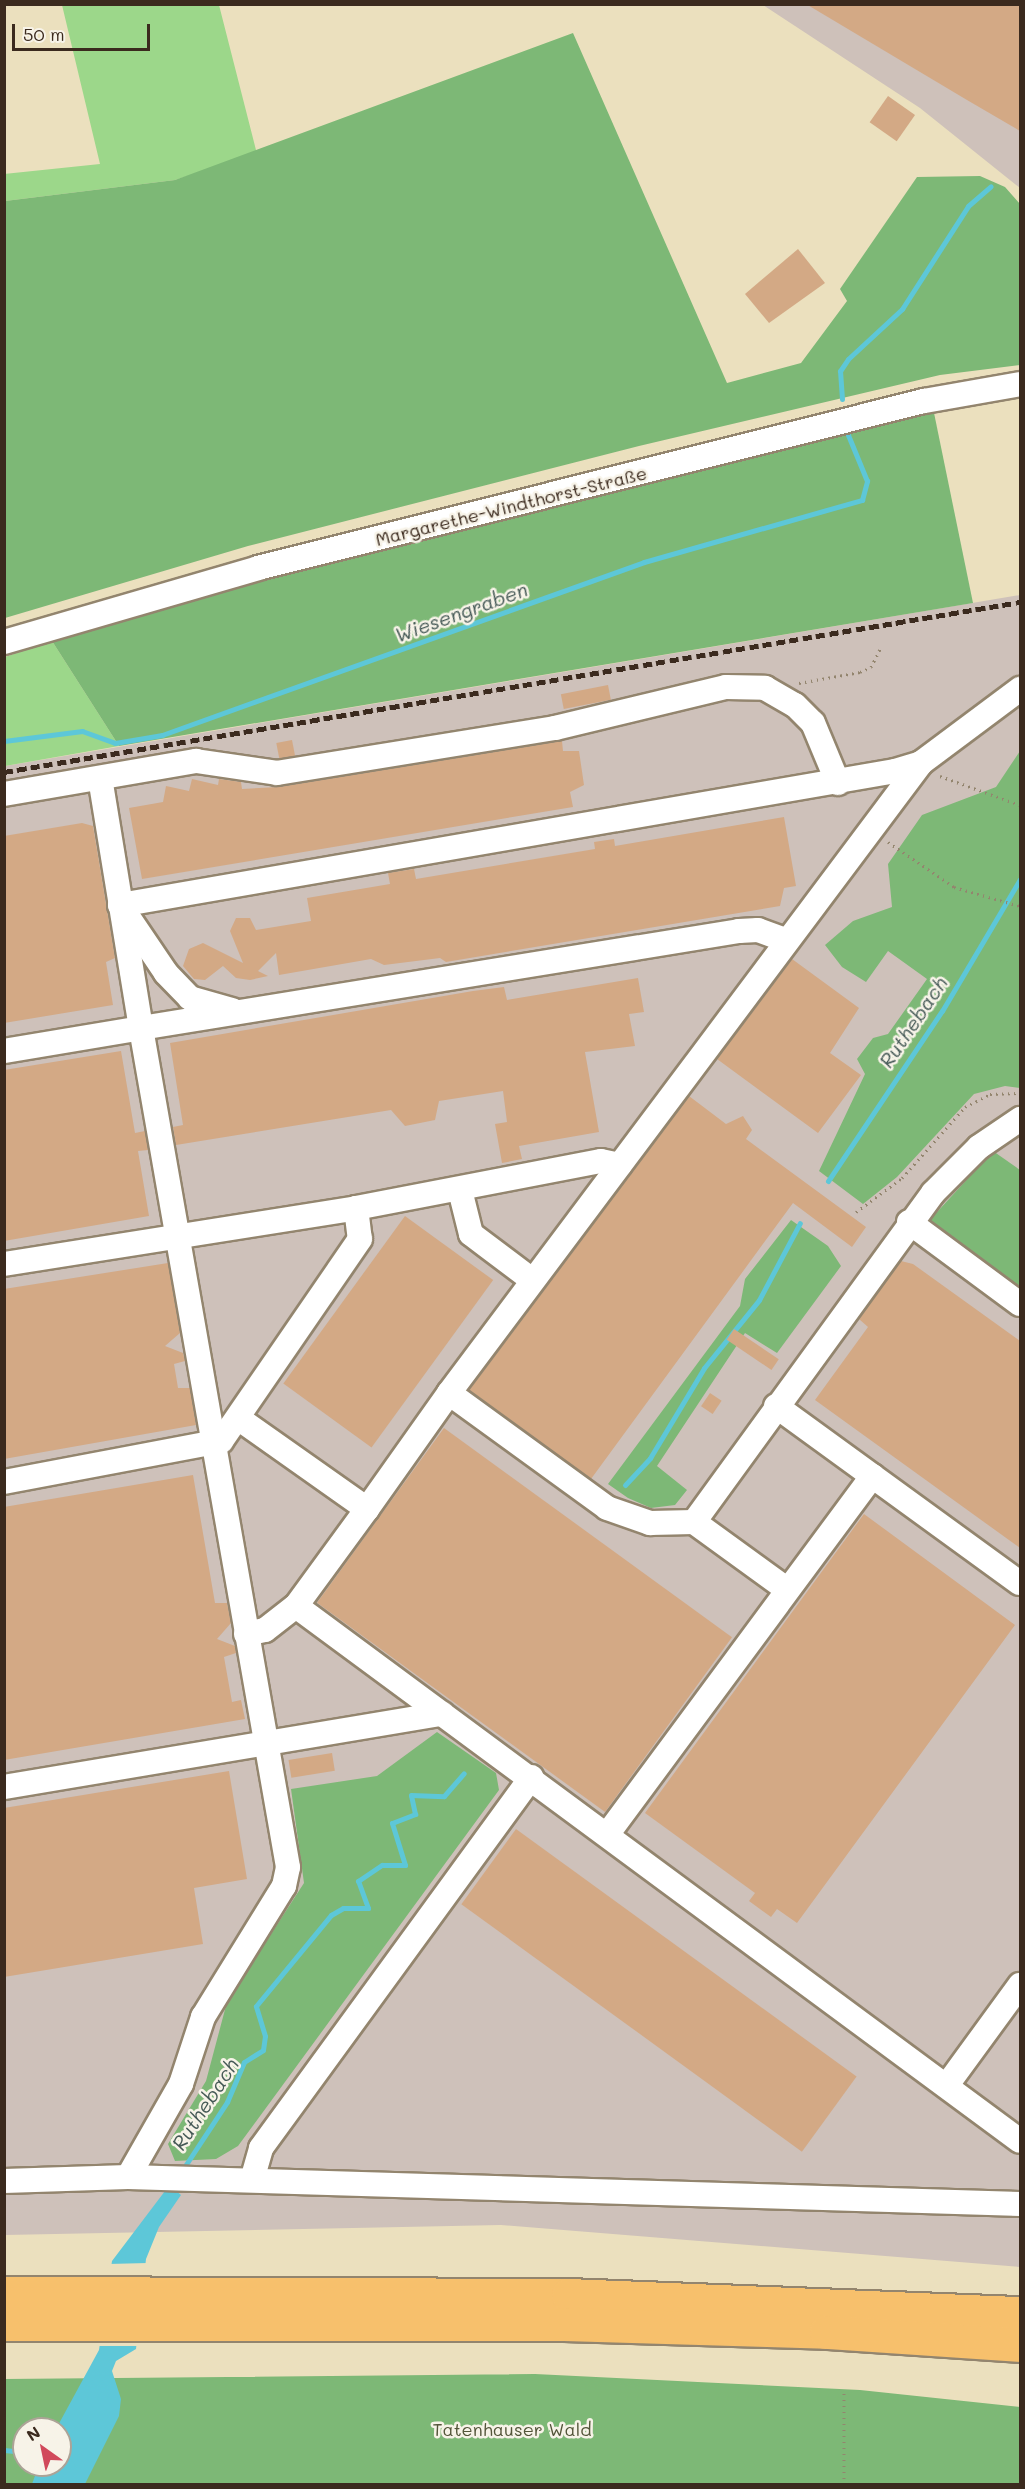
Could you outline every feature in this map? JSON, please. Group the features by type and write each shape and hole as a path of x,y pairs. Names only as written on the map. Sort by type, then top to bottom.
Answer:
{"highway":[{"path":"4,2324 98,2306 147,2290 819,2302 1020,2313"},
{"path":"4,2293 98,2306 143,2323 564,2325 826,2332 1020,2345"}],"street":[{"name":"Margarethe-Windthorst-Straße","path":"4,642 258,568 924,401 1020,384"},
{"path":"4,794 196,761 277,773 555,728 726,687 772,692 813,723 838,783"},
{"path":"246,1634 265,1630 296,1606 532,1280 620,1165 785,940 921,763 1020,689"},
{"path":"120,905 838,783 921,763"},
{"path":"100,778 211,1446 288,1867 284,1886 203,2016 181,2084 128,2177"},
{"path":"120,905 166,973 190,998 237,1011"},
{"path":"4,1052 237,1011 739,931 758,930 785,940"},
{"path":"694,1522 909,1222 979,1147 1020,1119"},
{"path":"4,1264 356,1208 460,1190 601,1161 620,1165"},
{"path":"460,1190 471,1234 532,1280"},
{"path":"4,1482 211,1446 238,1418 359,1247 356,1208"},
{"path":"909,1222 1020,1304"},
{"path":"449,1393 607,1508 650,1522 694,1522 785,1588"},
{"path":"776,1406 1020,1583"},
{"path":"238,1418 367,1509"},
{"path":"609,1832 785,1588 872,1476"},
{"path":"296,1606 442,1714 609,1832 1020,2141"},
{"path":"4,1787 442,1714"},
{"path":"252,2180 261,2148 532,1777"},
{"path":"947,2085 1020,1984"},
{"path":"4,2181 128,2177 1020,2204"}],"path":[{"path":"772,692 860,672 871,667 880,649"},
{"path":"921,763 961,786 1020,805"},
{"path":"870,828 954,886 995,902 1020,906"},
{"path":"856,1212 902,1178 970,1103 1004,1091 1020,1093"},
{"path":"844,2393 844,2484"}],"shaded area":[{"path":"763,5 1020,5 1020,188 920,108"},
{"path":"1020,595 1020,2267 501,2225 5,2235 5,766"}],"green space":[{"path":"62,5 219,5 257,154 175,180 5,201 4,174 100,164"},
{"path":"573,33 727,383 801,363 847,301 840,289 917,177 980,176 1005,187 1020,204 1020,365 940,375 639,446 248,546 5,618 5,201 175,180"},
{"path":"933,408 973,603 119,746 52,641 259,581"},
{"path":"52,641 119,746 5,766 5,657"},
{"path":"1020,751 1020,1088 1005,1086 974,1094 897,1177 863,1204 819,1171 865,1074 857,1059 873,1038 888,1034 927,979 888,951 866,982 842,967 825,945 853,921 892,907 888,864 922,815 996,787"},
{"path":"993,1151 1020,1170 1020,1294 927,1223"},
{"path":"791,1220 828,1246 841,1266 777,1353 745,1333 657,1466 687,1490 675,1505 651,1508 628,1498 608,1484 740,1306 745,1279"},
{"path":"437,1732 496,1773 499,1790 238,2146 216,2159 175,2161 168,2144 206,2081 227,2002 304,1883 291,1789 377,1776"},
{"name":"Tatenhauser Wald","path":"535,2374 860,2390 1020,2407 1020,2484 5,2484 4,2379"}],"water":[{"path":"174,2189 181,2195 159,2227 146,2259 136,2349 116,2361 112,2371 121,2399 119,2416 85,2484 32,2484 35,2477 72,2477 72,2417 63,2417 99,2350 112,2261 165,2191"}],"pier":[{"path":"148,2263 139,2346 97,2346 108,2264"}],"building":[{"path":"806,4 1020,4 1020,131 967,100"},
{"path":"888,96 915,115 897,141 870,122"},
{"path":"798,249 825,283 769,323 745,294"},
{"path":"608,685 611,700 564,709 561,694"},
{"path":"292,740 295,756 279,759 276,743"},
{"path":"562,741 563,751 579,751 584,785 570,792 573,807 142,879 129,808 163,802 166,786 189,791 192,779 218,785 219,779 241,782 242,789 279,787"},
{"path":"784,817 796,886 784,888 780,906 446,962 440,958 384,965 371,959 279,975 276,953 258,971 268,976 250,980 236,978 223,966 205,980 194,979 183,966 189,949 203,943 243,963 230,931 236,918 250,918 256,930 311,921 307,898 390,884 388,873 414,869 416,879 595,849 594,842 614,839 615,846"},
{"path":"82,823 93,826 115,958 106,962 113,1005 4,1023 4,836"},
{"path":"792,959 859,1008 830,1053 861,1075 818,1133 717,1059"},
{"path":"638,978 644,1012 629,1014 635,1046 585,1052 599,1132 519,1146 522,1159 502,1163 495,1124 507,1122 503,1091 439,1101 435,1120 405,1126 391,1110 176,1145 173,1127 183,1125 170,1043 473,991 504,987 507,1000"},
{"path":"121,1051 135,1133 145,1131 148,1150 138,1151 149,1216 4,1241 4,1070"},
{"path":"689,1096 726,1124 743,1116 752,1130 746,1139 866,1227 852,1247 793,1203 591,1479 469,1390"},
{"path":"405,1216 493,1280 372,1448 283,1383"},
{"path":"901,1261 913,1264 1020,1341 1020,1548 815,1400 868,1327 859,1319"},
{"path":"168,1263 180,1333 165,1346 183,1353 185,1361 174,1364 178,1388 190,1388 196,1425 4,1459 4,1289"},
{"path":"734,1329 779,1359 771,1370 727,1340"},
{"path":"710,1393 722,1401 713,1414 701,1406"},
{"path":"444,1428 732,1637 605,1812 317,1603"},
{"path":"193,1475 215,1603 227,1603 231,1623 217,1639 235,1646 236,1653 224,1657 232,1702 241,1700 245,1719 4,1760 4,1507"},
{"path":"864,1514 1015,1625 797,1923 777,1909 771,1917 749,1901 755,1893 645,1813"},
{"path":"332,1753 335,1771 291,1778 289,1760"},
{"path":"229,1771 247,1879 194,1888 203,1944 4,1977 4,1808"},
{"path":"516,1829 857,2076 802,2152 461,1904"}],"waterway":[{"name":"Wiesengraben","path":"842,399 840,371 848,359 902,309 968,206 991,186"},
{"name":"Wiesengraben","path":"4,741 82,731 115,743 162,735 644,562 862,500 867,481 848,435"},
{"name":"Ruthebach","path":"828,1181 942,1011 1020,879"},
{"name":"Ruthebach","path":"625,1485 650,1458 704,1368 759,1300 800,1223"},
{"name":"Ruthebach","path":"181,2172 227,2102 244,2062 263,2050 265,2036 256,2006 331,1915 343,1908 368,1908 358,1881 382,1865 405,1865 392,1823 415,1814 411,1795 444,1796 464,1773"},
{"name":"Wiesengraben","path":"4,2450 12,2451"}],"railway":[{"path":"4,772 1020,602"}]}
